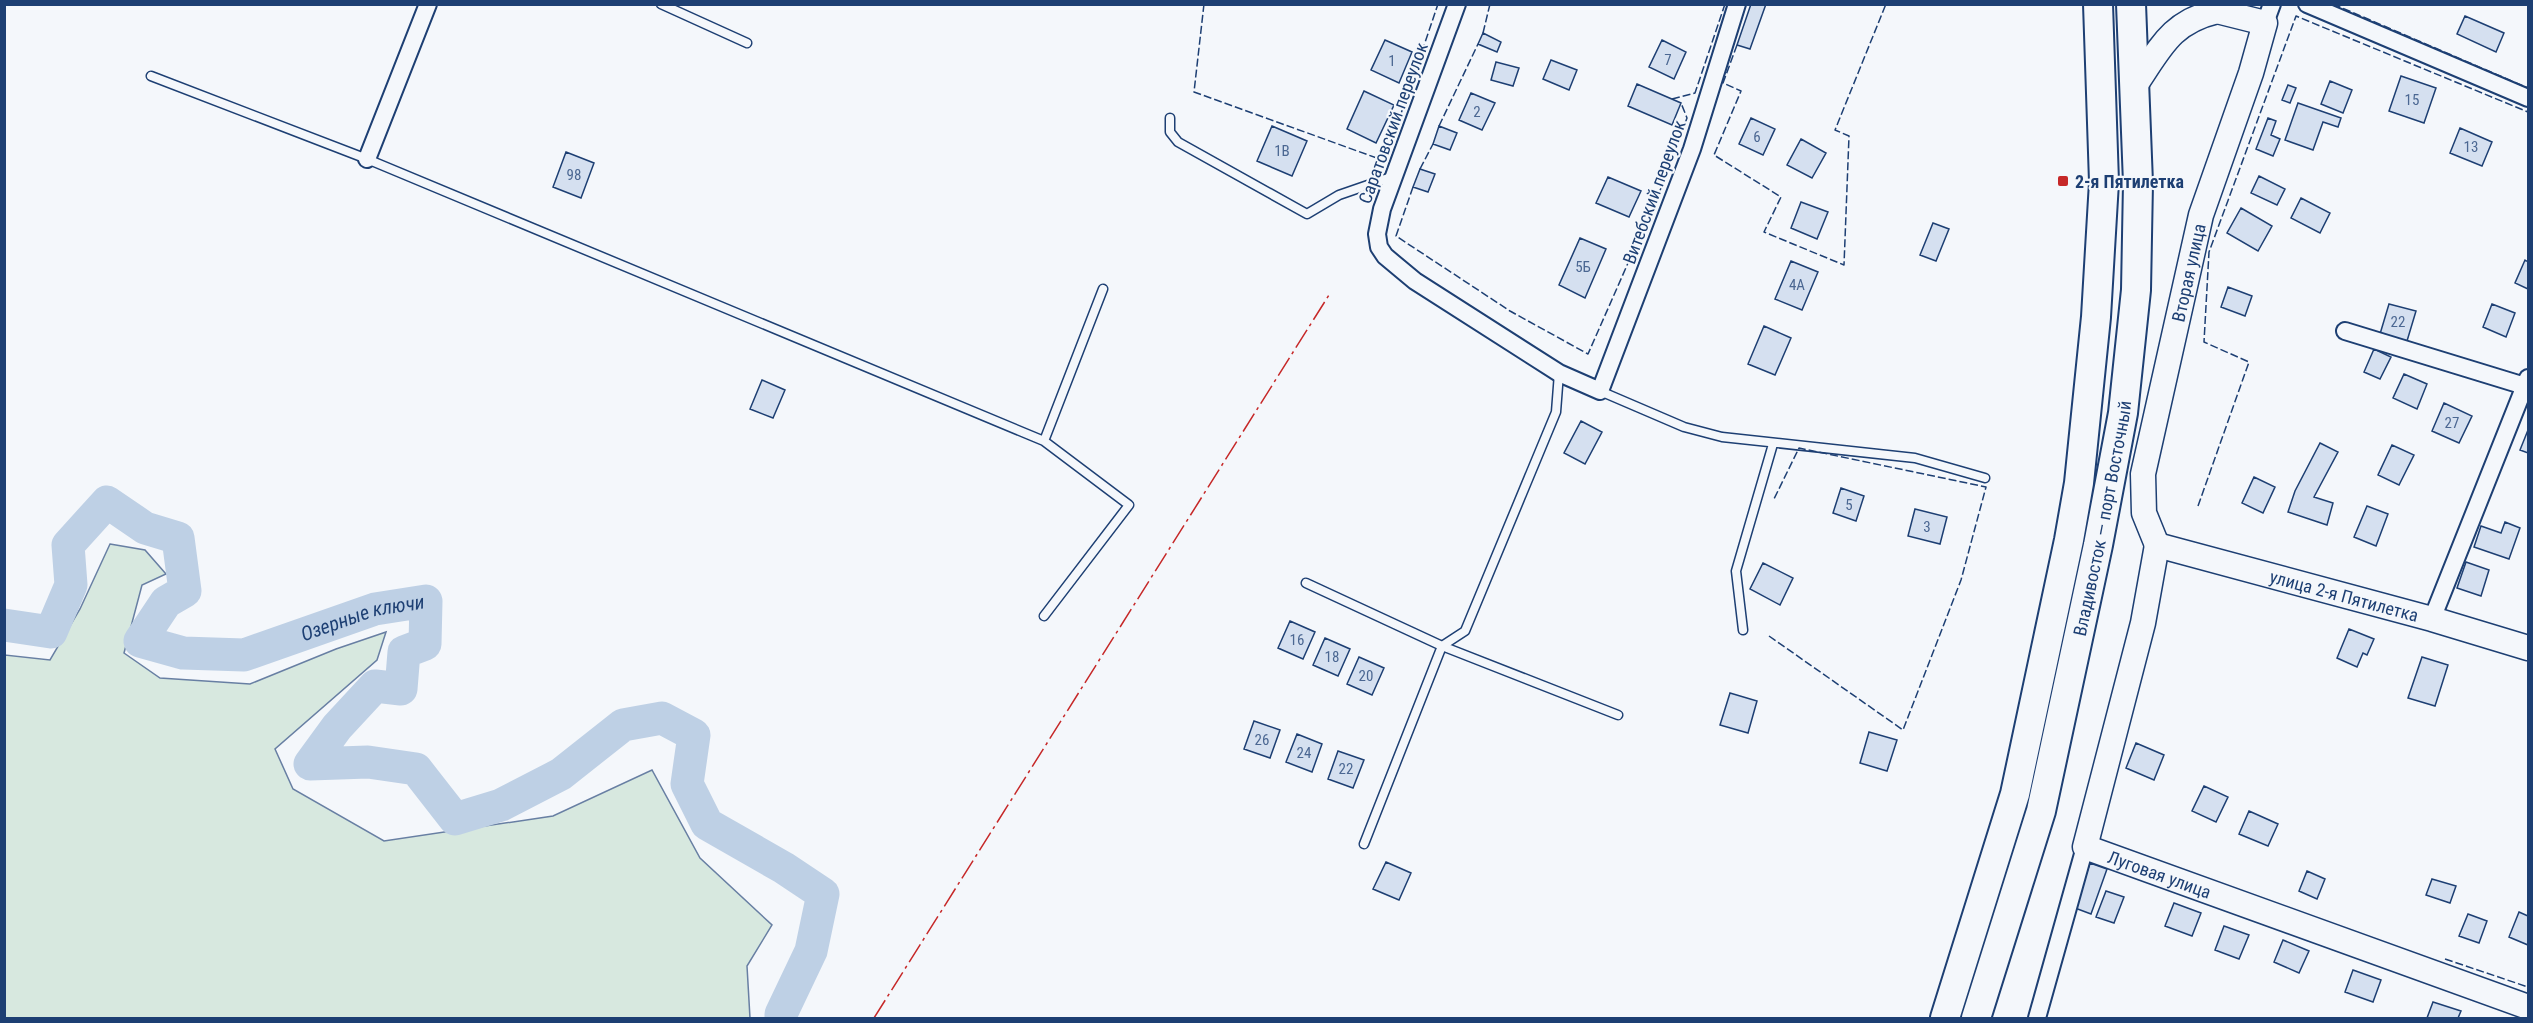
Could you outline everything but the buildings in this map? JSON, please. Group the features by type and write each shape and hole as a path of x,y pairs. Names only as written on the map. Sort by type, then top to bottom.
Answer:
{"highway":[{"name":"Владивосток — порт Восточный","path":"1945,1018 2015,794 2079,483 2096,317 2104,182 2098,4"},
{"name":"Владивосток — порт Восточный","path":"1976,1018 2041,811 2098,545 2123,413 2136,290 2138,183 2136,84 2131,4"}],"main road":[{"path":"2136,84 2174,30 2188,20 2211,8 2268,14"},
{"name":"Вторая улица","path":"2157,545 2144,513 2143,474 2202,215 2251,73 2268,14"},
{"name":"улица 2-я Пятилетка","path":"2157,545 2432,619 2529,648"},
{"name":"Луговая улица","path":"2157,545 2143,623 2085,847 2529,1007"}],"street":[{"path":"368,159 428,4"},
{"name":"Саратовский переулок","path":"1457,4 1378,221 1379,247 1385,256 1414,281 1558,373"},
{"name":"Витебский переулок","path":"1600,391 1692,149 1737,4"},
{"path":"2307,4 2529,99"},
{"path":"2345,331 2527,383 2432,619"},
{"path":"1558,373 1600,391"},
{"path":"2037,1018 2085,847"}],"lane":[{"path":"661,4 747,43"},
{"path":"151,76 368,159 1044,441 1129,504 1044,616"},
{"path":"1170,118 1170,132 1178,142 1307,214 1339,195 1395,176"},
{"path":"1044,441 1103,289"},
{"path":"1364,844 1442,646 1465,631 1556,412 1558,373"},
{"path":"1600,391 1684,427 1722,437 1915,458 1985,478"},
{"path":"1743,630 1736,571 1773,444"},
{"path":"1306,584 1442,646 1618,715"}],"shaded area":[{"path":"110,544 145,550 166,574 142,585 124,653 160,678 250,684 336,649 386,632 377,660 275,749 293,789 384,841 553,816 652,770 700,858 772,925 747,966 750,1018 5,1018 5,655 50,660 80,609"}],"waterway":[{"name":"Озерные ключи","path":"4,625 51,632 71,585 68,545 107,502 145,528 178,538 185,591 166,602 140,641 183,653 244,655 375,609 426,601 425,644 404,652 401,689 375,686 337,727 310,764 368,762 416,769 455,819 501,805 561,774 623,725 662,718 694,735 687,784 707,824 784,868 823,894 811,951 781,1018"}],"fence":[{"path":"1204,4 1194,92 1385,161 1438,4"},
{"path":"1483,33 1490,4"},
{"path":"1672,99 1695,93 1725,4"},
{"path":"1737,45 1723,83 1741,91 1714,155 1781,197 1764,232 1844,265 1849,136 1835,130 1886,4"},
{"path":"2333,4 2528,88"},
{"path":"2198,506 2249,362 2204,342 2209,252 2296,16 2528,112"},
{"path":"1439,126 1478,44"},
{"path":"1413,187 1396,236 1510,311 1588,354 1665,179 1687,118 1681,103"},
{"path":"1420,169 1433,144"},
{"path":"1769,636 1903,730 1961,580 1986,487 1799,448 1773,501"},
{"path":"2445,959 2528,987"}],"power":[{"path":"874,1018 1329,295"}],"place":[{"name":"2-я Пятилетка","path":"2063,181"}]}
